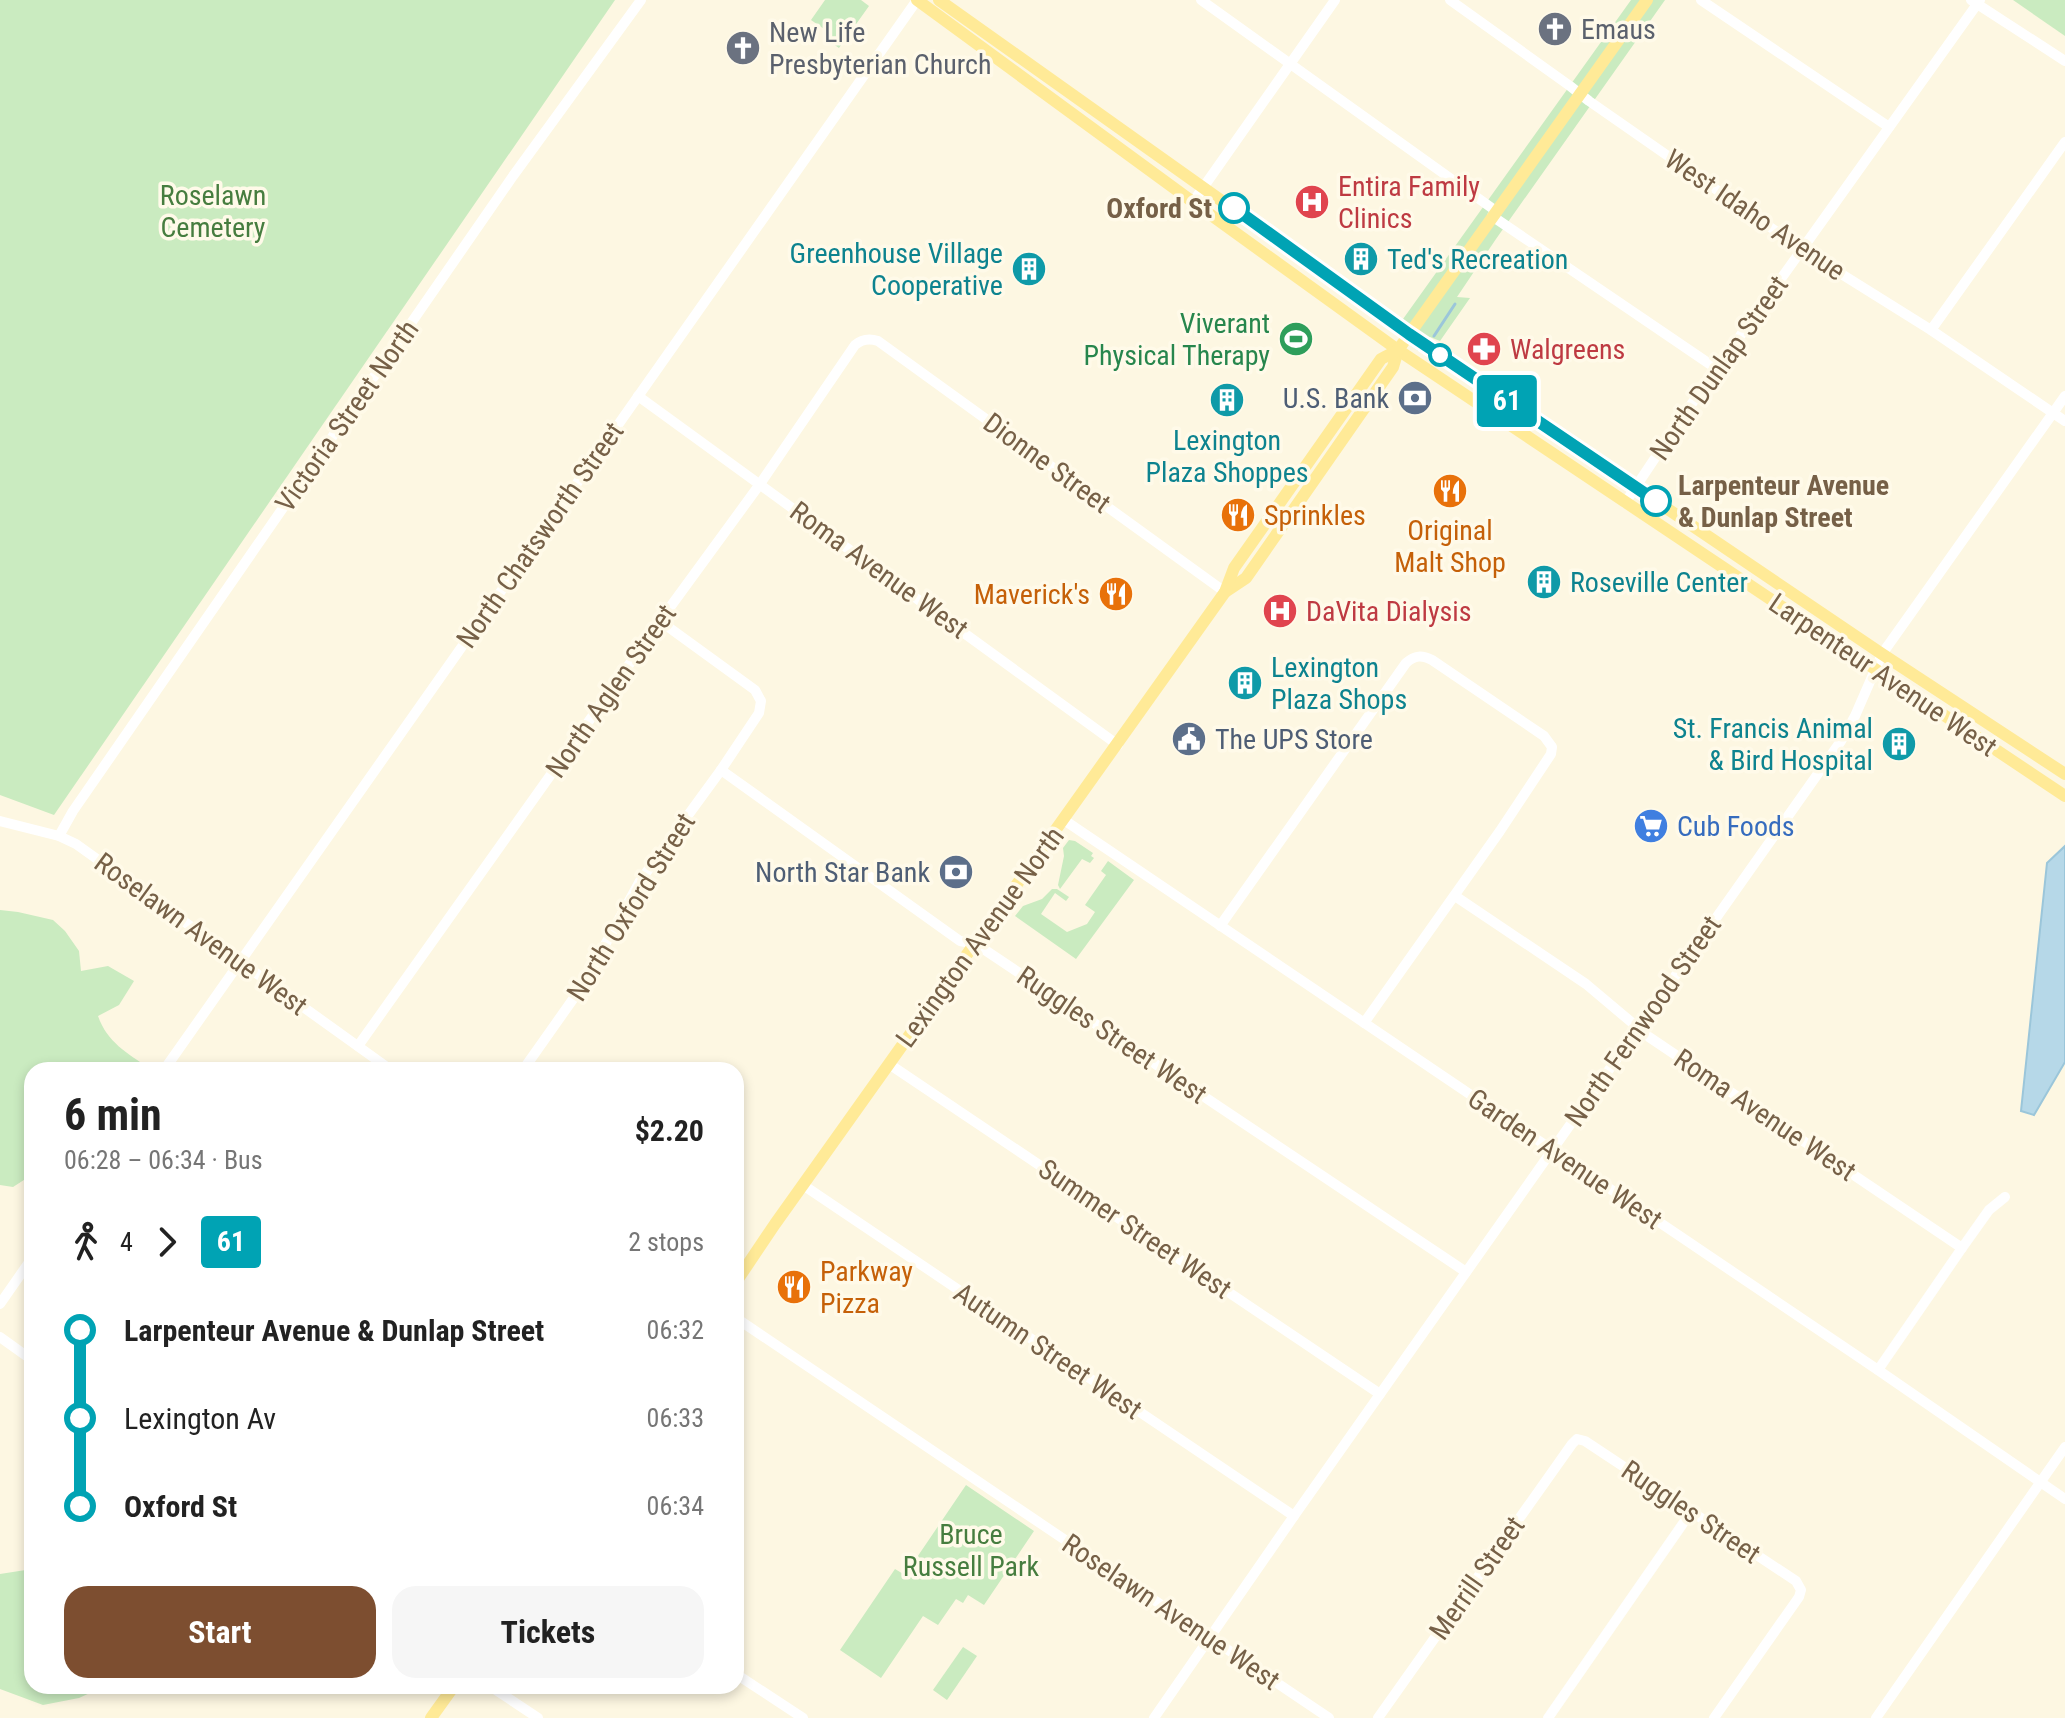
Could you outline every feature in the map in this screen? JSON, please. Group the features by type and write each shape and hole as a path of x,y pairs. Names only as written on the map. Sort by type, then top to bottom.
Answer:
{"main road":[{"name":"Larpenteur Avenue West","path":"917,0 1398,350 2065,796"},
{"name":"Larpenteur Avenue West","path":"939,0 1409,334 2065,774"},
{"name":"Lexington Avenue North","path":"744,1270 1225,592 1246,578 1255,566 1393,367 1398,350 1409,334 1647,0"},
{"path":"431,1718 448,1694"}],"street":[{"name":"Victoria Street North","path":"59,836 73,811 513,176 641,0"},
{"name":"North Chatsworth Street","path":"170,1062 917,0"},
{"path":"1201,0 1494,214 1717,369"},
{"path":"1193,202 1335,0"},
{"name":"West Idaho Avenue","path":"1450,0 1803,250 1931,330 2065,421"},
{"path":"1701,0 1889,127"},
{"path":"1976,1 2065,61"},
{"name":"North Dunlap Street","path":"1625,503 1976,1"},
{"path":"1931,330 2065,142"},
{"name":"North Aglen Street","path":"358,1046 760,484 855,345 867,339"},
{"name":"Dionne Street","path":"867,339 878,341 1225,592"},
{"name":"Roma Avenue West","path":"638,396 1118,745"},
{"name":"North Fernwood Street","path":"1154,1718 1841,741 1882,654 2065,396"},
{"name":"North Oxford Street","path":"529,1062 583,985 640,881 759,713 761,701 755,690 660,621"},
{"path":"1220,926 1406,663 1419,656 1432,660 1544,736 1552,747 1551,754 1364,1023"},
{"name":"Ruggles Street West","path":"721,770 960,941 976,944 1466,1272"},
{"name":"Garden Avenue West","path":"1064,820 2065,1499"},
{"name":"Roselawn Avenue West","path":"0,821 59,836 76,844 380,1062"},
{"name":"Roma Avenue West","path":"1455,896 1586,984 1638,1029 1962,1248"},
{"name":"Summer Street West","path":"889,1064 1380,1394"},
{"name":"Autumn Street West","path":"803,1185 1294,1516"},
{"path":"1878,1370 1989,1210 2005,1197"},
{"path":"0,1304 24,1270"},
{"name":"Roselawn Avenue West","path":"744,1323 1329,1718"},
{"path":"0,1337 24,1354"},
{"name":"Ruggles Street","path":"1577,1439 1585,1441 1796,1581 1801,1590 1714,1718"},
{"name":"Merrill Street","path":"1378,1718 1577,1439"},
{"path":"1878,1717 2065,1447"},
{"path":"1548,1718 1691,1512"},
{"path":"744,1679 803,1718"},
{"path":"502,1694 538,1718"}],"green space":[{"name":"Roselawn Cemetery","path":"0,0 615,0 54,815 0,795"},
{"path":"825,0 861,0 869,6 839,48 823,37 827,31 811,20"},
{"path":"1631,0 1665,0 1457,297 1470,298 1440,341 1430,337 1418,351 1393,333"},
{"path":"2013,0 2065,0 2065,36"},
{"path":"1069,840 1093,853 1091,856 1094,858 1090,863 1082,859 1060,889 1063,848"},
{"path":"1108,861 1134,880 1076,959 1015,916 1023,906 1057,889 1069,897 1066,901 1055,893 1041,914 1067,932 1087,924 1095,912 1085,905 1106,875 1101,871"},
{"path":"0,910 53,920 79,951 81,971 108,966 134,981 119,1005 98,1016 112,1040 140,1062 24,1062 24,1180 13,1187 0,1185"},
{"name":"Bruce Russell Park","path":"966,1485 1034,1531 984,1605 968,1595 963,1603 956,1599 938,1625 923,1616 881,1678 840,1650 895,1569 905,1575"},
{"path":"24,1570 24,1694 88,1694 43,1705 0,1689 0,1574"},
{"path":"963,1647 977,1656 947,1700 933,1690"}],"water":[{"path":"2065,846 2065,1062 2034,1115 2021,1111 2047,863"}],"waterway":[{"path":"1434,336 1455,304"}],"bus line":[{"name":"61","path":"1234,208 1409,334 1656,501"}],"place":[{"name":"Emaus","path":"1555,29"},
{"name":"New Life Presbyterian Church","path":"743,48"},
{"name":"Entira Family Clinics","path":"1312,202"},
{"name":"Oxford St","path":"1234,208"},
{"name":"Ted's Recreation","path":"1361,259"},
{"name":"Greenhouse Village Cooperative","path":"1029,269"},
{"name":"Viverant Physical Therapy","path":"1296,339"},
{"name":"Walgreens","path":"1484,349"},
{"name":"U.S. Bank","path":"1415,398"},
{"name":"Lexington Plaza Shoppes","path":"1227,400"},
{"name":"Original Malt Shop","path":"1450,491"},
{"name":"Larpenteur Avenue & Dunlap Street","path":"1656,501"},
{"name":"Sprinkles","path":"1238,515"},
{"name":"Roseville Center","path":"1544,582"},
{"name":"Maverick's","path":"1116,594"},
{"name":"DaVita Dialysis","path":"1280,611"},
{"name":"Lexington Plaza Shops","path":"1245,683"},
{"name":"The UPS Store","path":"1189,739"},
{"name":"St. Francis Animal & Bird Hospital","path":"1899,744"},
{"name":"Cub Foods","path":"1651,826"},
{"name":"North Star Bank","path":"956,872"},
{"name":"Parkway Pizza","path":"794,1287"}]}
